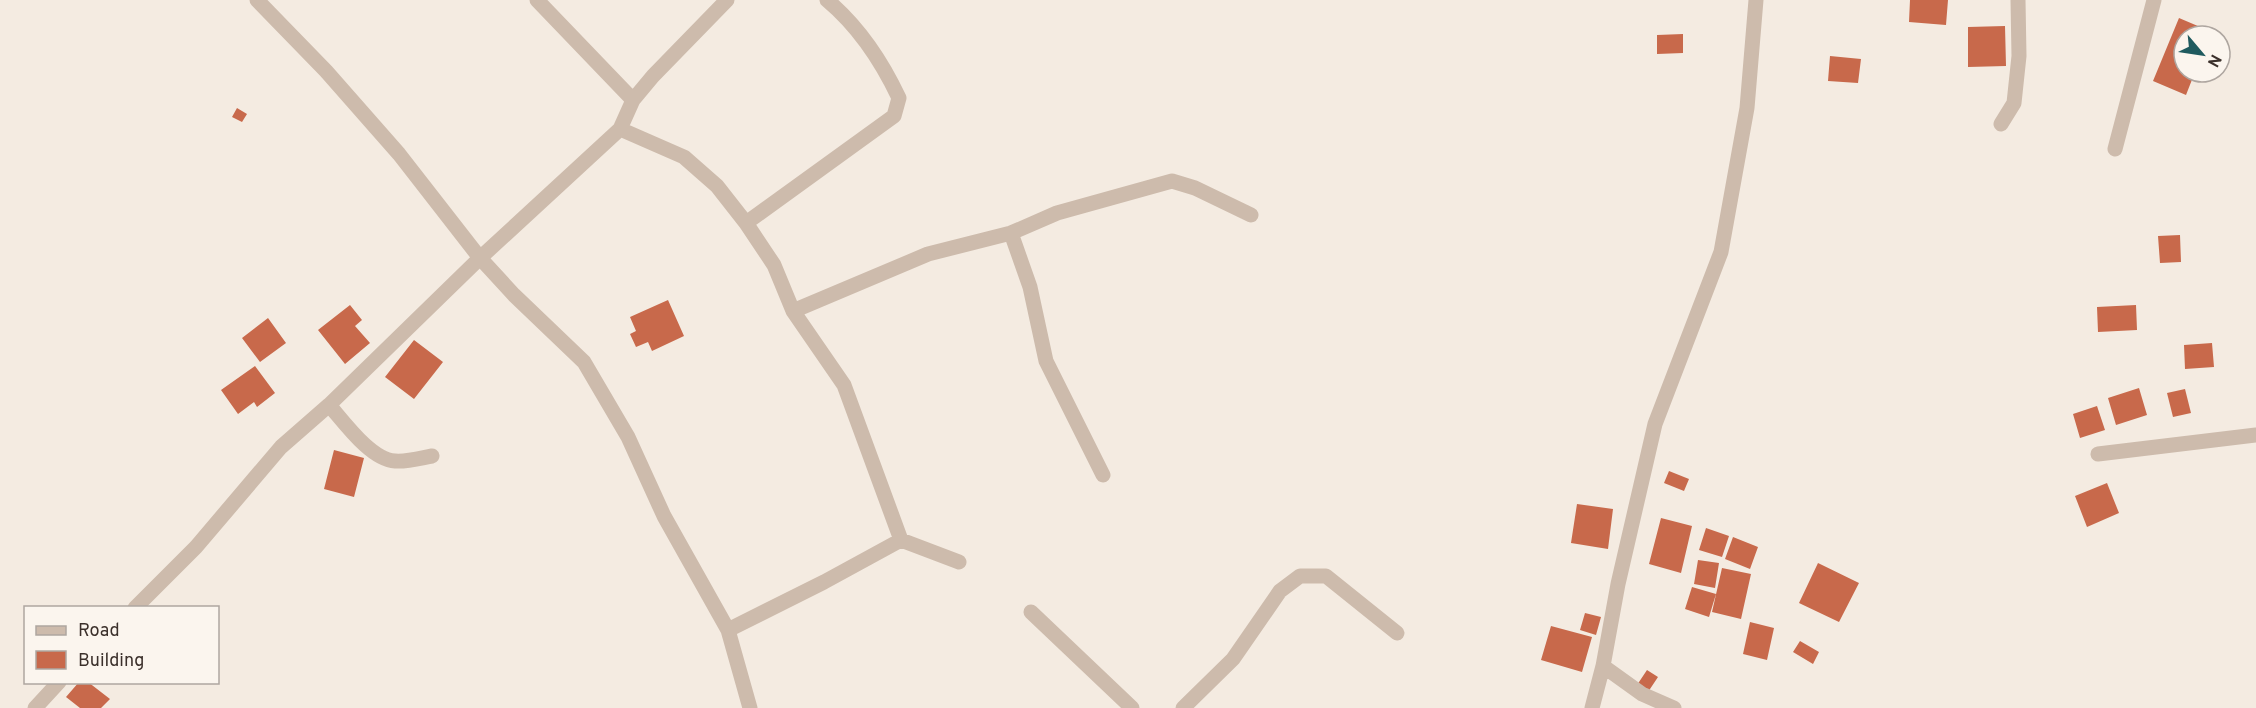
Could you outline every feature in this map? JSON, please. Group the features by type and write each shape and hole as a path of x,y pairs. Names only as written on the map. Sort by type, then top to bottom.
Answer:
{"street":[{"path":"257,0 326,71 399,154 480,258 514,295 584,362 628,437 664,516 728,630 750,708"},
{"path":"537,0 633,100"},
{"path":"137,606 196,547 281,447 329,405 480,258 620,129 633,100 653,76 727,0"},
{"path":"746,223 894,116 899,98 890,78 848,17 827,0"},
{"path":"1592,708 1655,424 1721,252 1747,108 1756,0"},
{"path":"2001,124 2014,103 2019,56 2018,0"},
{"path":"2115,149 2154,0"},
{"path":"620,129 684,158 717,186 746,223 774,265 793,311 844,385 901,540 959,562"},
{"path":"793,311 928,254 1011,233 1057,213 1172,181 1195,188 1251,215"},
{"path":"1011,233 1030,287 1046,361 1103,475"},
{"path":"329,405 362,442 382,458 395,461 432,456"},
{"path":"2098,454 2256,435"},
{"path":"728,630 901,540"},
{"path":"1183,708 1233,659 1280,591 1300,576 1326,576 1397,633"},
{"path":"1031,612 1132,708"},
{"path":"1603,666 1642,694 1674,708"},
{"path":"35,708 57,684"}],"building":[{"path":"1910,0 1948,0 1946,25 1909,22"},
{"path":"2179,18 2193,24 2177,24"},
{"path":"2005,26 2006,66 1968,67 1968,27"},
{"path":"1683,34 1683,53 1657,54 1657,35"},
{"path":"2172,35 2172,84 2190,84 2186,95 2153,81"},
{"path":"1830,56 1861,59 1858,83 1828,81"},
{"path":"237,108 247,114 242,122 232,117"},
{"path":"2180,235 2181,262 2160,263 2158,236"},
{"path":"668,300 684,336 652,351 648,342 636,347 630,334 636,331 630,317"},
{"path":"350,305 362,320 355,326 370,343 345,364 318,330"},
{"path":"2136,305 2137,330 2098,332 2097,307"},
{"path":"268,318 286,343 260,362 242,338"},
{"path":"414,340 443,362 414,399 385,377"},
{"path":"2212,343 2214,367 2185,369 2184,345"},
{"path":"255,366 275,393 257,407 254,402 238,414 221,390"},
{"path":"2139,388 2147,415 2116,425 2108,398"},
{"path":"2185,389 2191,413 2173,417 2167,393"},
{"path":"2097,406 2105,430 2080,438 2073,414"},
{"path":"334,450 364,458 354,497 324,489"},
{"path":"1669,471 1689,479 1684,491 1664,483"},
{"path":"2107,483 2119,513 2087,527 2075,496"},
{"path":"1577,504 1613,509 1608,549 1571,543"},
{"path":"1661,518 1692,526 1681,573 1649,564"},
{"path":"1706,528 1729,536 1722,557 1699,550"},
{"path":"1733,537 1758,547 1750,569 1725,559"},
{"path":"1698,560 1719,563 1715,588 1694,584"},
{"path":"1818,563 1859,583 1839,622 1799,603"},
{"path":"1722,568 1751,574 1741,619 1712,612"},
{"path":"1692,587 1716,594 1709,617 1685,609"},
{"path":"1585,613 1601,617 1596,635 1580,630"},
{"path":"1750,622 1774,628 1767,660 1743,654"},
{"path":"1551,626 1592,637 1582,672 1541,660"},
{"path":"1800,641 1819,652 1813,664 1793,652"},
{"path":"1647,670 1658,677 1648,692 1637,685"},
{"path":"77,684 91,684 110,699 101,708 80,708 66,697"}]}
